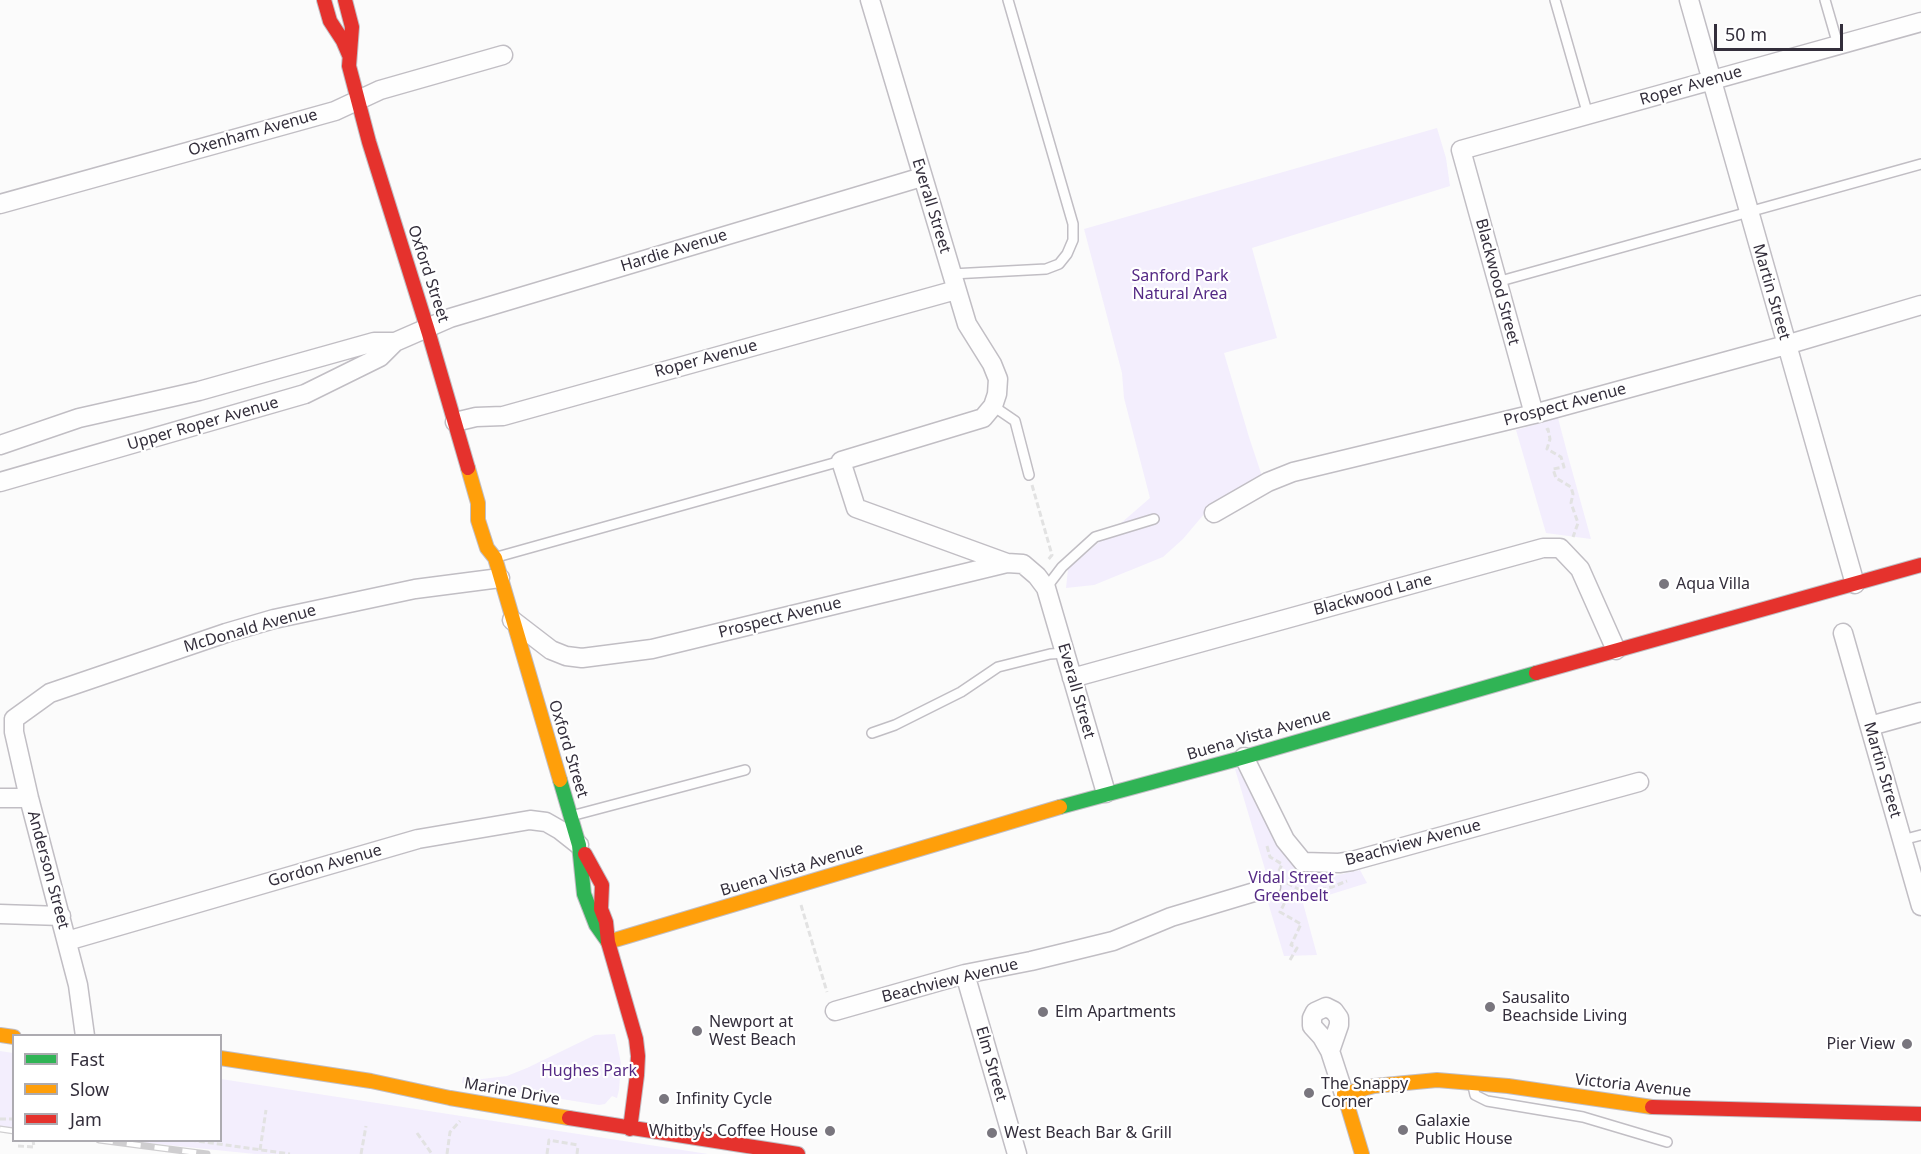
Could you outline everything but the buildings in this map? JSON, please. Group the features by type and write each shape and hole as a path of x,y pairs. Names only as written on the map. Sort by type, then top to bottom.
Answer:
{"street":[{"name":"Oxford Street","path":"324,0 330,21 349,55"},
{"name":"Oxford Street","path":"345,0 352,27 349,66 375,164 455,422 478,503 478,520 487,548 495,558 579,845 602,885 601,909 606,922 608,942 632,1021 638,1056 630,1129"},
{"name":"Everall Street","path":"870,0 967,324 992,364 998,379 993,406"},
{"name":"Martin Street","path":"1689,0 1855,584"},
{"name":"Roper Avenue","path":"1461,150 1921,22"},
{"name":"Oxenham Avenue","path":"0,204 335,111 380,90 504,56"},
{"name":"Blackwood Street","path":"1461,150 1534,414"},
{"name":"Hardie Avenue","path":"427,327 450,318 922,177"},
{"name":"Roper Avenue","path":"455,422 476,417 503,416 954,282"},
{"name":"Prospect Avenue","path":"1214,513 1268,482 1293,472 1534,414 1786,345 1921,305"},
{"name":"Upper Roper Avenue","path":"0,482 305,394 355,371 380,357 395,342 427,327"},
{"name":"Upper Roper Avenue","path":"0,445 80,418 199,391 374,342 395,342"},
{"path":"993,406 983,418 841,461 856,508 1007,563 1023,564 1037,576 1046,588"},
{"name":"Oxford Street","path":"478,503 492,521 498,535 498,551 495,558"},
{"name":"Blackwood Lane","path":"1072,678 1543,548 1560,548 1567,553"},
{"path":"1567,553 1580,569 1616,650"},
{"name":"Prospect Avenue","path":"512,620 551,650 567,656 582,658 652,649 1007,563"},
{"name":"Buena Vista Avenue","path":"608,942 1106,793 1244,757 1921,565"},
{"name":"McDonald Avenue","path":"7,716 50,693 274,619 415,589 500,578"},
{"name":"Everall Street","path":"1046,588 1106,793"},
{"name":"Martin Street","path":"1843,633 1921,906"},
{"path":"1870,726 1921,712"},
{"name":"Anderson Street","path":"7,716 14,732 28,798 78,985 85,1034"},
{"name":"Beachview Avenue","path":"1244,757 1285,840 1303,862 1352,861 1639,782"},
{"path":"0,798 28,798"},
{"name":"Gordon Avenue","path":"67,941 418,839 530,820 546,822 579,845"},
{"path":"1908,862 1921,877"},
{"name":"Beachview Avenue","path":"836,1011 965,974 1113,941 1171,917 1271,887"},
{"path":"0,914 61,916"},
{"name":"Elm Street","path":"965,974 1017,1154"},
{"path":"1330,1051 1362,1154"},
{"name":"Marine Drive","path":"222,1058 371,1081 450,1098 630,1129 798,1154"},
{"name":"Victoria Avenue","path":"1344,1094 1374,1086 1437,1080 1508,1086 1658,1108 1921,1114"}],"lane":[{"path":"954,282 1046,269 1059,264 1067,254 1073,240 1073,224 1008,0"},
{"path":"1555,0 1588,115"},
{"path":"1825,0 1838,45"},
{"path":"1497,282 1921,164"},
{"path":"993,406 1015,421 1029,475"},
{"path":"495,558 841,461"},
{"path":"1046,588 1062,567 1095,537 1154,519"},
{"path":"872,733 895,726 961,692 998,667 1050,654 1065,653"},
{"path":"571,816 746,770"},
{"path":"1902,840 1921,836"},
{"path":"1472,1082 1475,1095 1487,1101 1583,1117 1667,1142"}],"path":[{"path":"1534,414 1542,431 1548,429 1550,439 1547,449 1561,457 1564,467 1553,469 1556,478 1571,487 1573,494 1571,503 1578,523 1567,553"},
{"path":"1029,475 1052,555 1045,565"},
{"path":"1290,960 1297,948 1291,945 1301,924 1280,912 1285,902 1295,896 1332,887 1353,878"},
{"path":"1295,896 1300,890"},
{"path":"801,905 827,992"},
{"path":"260,1150 266,1110"},
{"path":"361,1154 366,1126"},
{"path":"417,1133 432,1154"},
{"path":"577,1154 579,1139"},
{"path":"548,1154 549,1140 578,1145"},
{"path":"18,1146 34,1147 33,1142"},
{"path":"204,1142 290,1154"}],"green space":[{"name":"Sanford Park Natural Area","path":"1437,128 1446,158 1450,186 1252,248 1277,338 1224,353 1263,479 1210,507 1183,539 1163,557 1094,585 1066,588 1068,569 1150,498 1124,398 1122,373 1084,229"},
{"path":"1558,418 1591,539 1546,533 1516,430"},
{"name":"Vidal Street Greenbelt","path":"1243,767 1302,871 1329,877 1360,870 1367,883 1303,903 1317,955 1284,956 1264,889 1270,886 1235,769"},
{"name":"Hughes Park","path":"615,1034 621,1063 619,1090 617,1098 612,1096 605,1104 599,1105 462,1083 463,1077 482,1079 507,1076 595,1035"},
{"path":"0,1051 12,1053 12,1128 0,1127"},
{"path":"222,1079 708,1154 255,1154 138,1142 222,1142"}],"railway":[{"path":"0,1129 12,1131"},
{"path":"114,1142 207,1154"}],"traffic: fast":[{"path":"1060,807 1234,760 1536,673"},
{"path":"560,780 579,845 584,894 596,925 608,942"}],"traffic: slow":[{"path":"468,468 478,503 478,520 487,548 495,558 560,780"},
{"path":"608,942 1060,807"},
{"path":"0,1035 12,1037"},
{"path":"222,1058 371,1081 450,1098 569,1118"},
{"path":"1362,1154 1344,1094 1374,1086 1437,1080 1508,1086 1652,1107"}],"traffic: jam":[{"path":"324,0 330,21 349,55"},
{"path":"345,0 352,27 349,66 369,142 468,468"},
{"path":"1536,673 1921,565"},
{"path":"585,854 602,885 601,909 606,922 608,942 636,1039 637,1075 630,1129"},
{"path":"1652,1107 1921,1114"},
{"path":"569,1118 798,1154"}],"place":[{"name":"Aqua Villa","path":"1664,584"},
{"name":"Sausalito Beachside Living","path":"1490,1007"},
{"name":"Elm Apartments","path":"1043,1012"},
{"name":"Newport at West Beach","path":"697,1031"},
{"name":"Pier View","path":"1907,1044"},
{"name":"The Snappy Corner","path":"1309,1093"},
{"name":"Infinity Cycle","path":"664,1099"},
{"name":"Galaxie Public House","path":"1403,1130"},
{"name":"Whitby's Coffee House","path":"830,1131"},
{"name":"West Beach Bar & Grill","path":"992,1133"}]}
